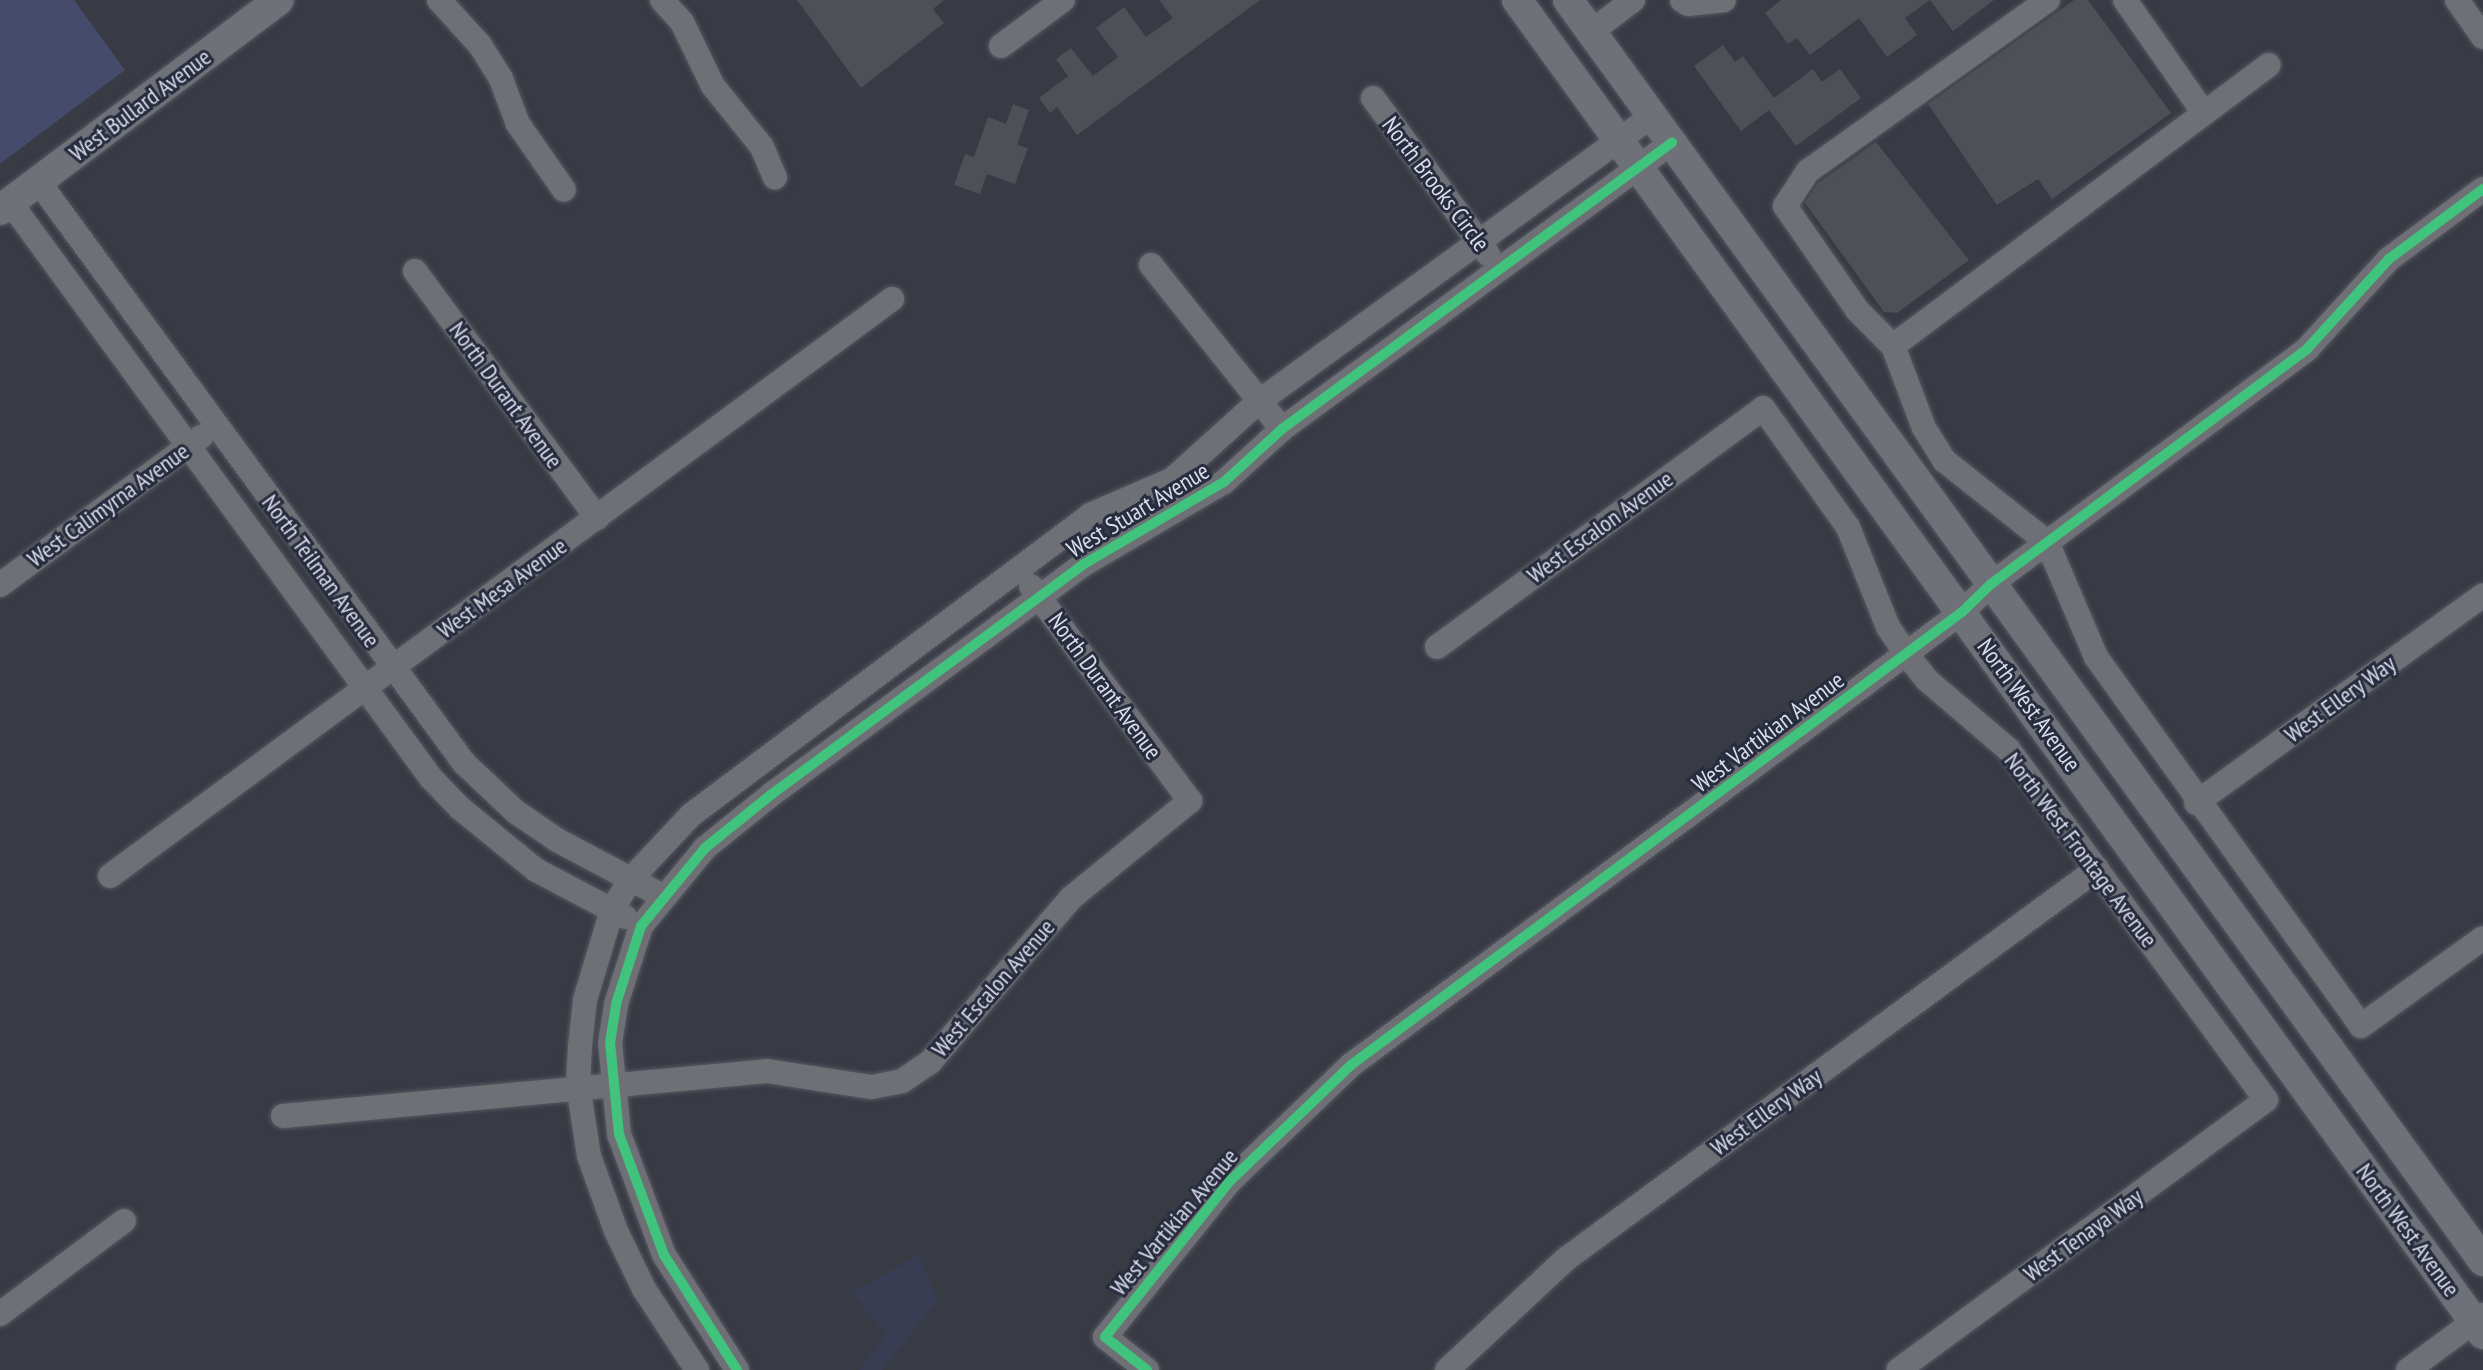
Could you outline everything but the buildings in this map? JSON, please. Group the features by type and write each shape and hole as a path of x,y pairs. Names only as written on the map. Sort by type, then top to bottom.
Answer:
{"main road":[{"name":"West Bullard Avenue","path":"5,206 279,0"},
{"name":"North West Avenue","path":"1517,0 1641,165 2480,1323"},
{"name":"North West Avenue","path":"1568,0 2483,1261"}],"street":[{"path":"439,0 480,45 501,79 518,124 564,190"},
{"path":"662,0 682,22 713,86 762,147 775,177"},
{"path":"1001,46 1063,0"},
{"path":"1591,32 1633,0"},
{"path":"1682,0 1724,0"},
{"path":"2048,0 1808,171 1785,206 1858,311 1893,346 1924,428 1945,461 2047,542 2096,657 2196,803 2361,1026 2483,938"},
{"path":"2125,0 2203,112"},
{"path":"2457,0 2483,37"},
{"path":"1893,346 2268,65"},
{"name":"North Brooks Circle","path":"1373,98 1500,268"},
{"name":"West Stuart Avenue","path":"612,910 630,880 691,815 1020,571 1090,515 1173,479 1257,403 1652,116"},
{"name":"West Stuart Avenue","path":"641,926 705,848 772,794 1126,537 1174,515 1224,482 1282,429 1672,143"},
{"name":"North Teilman Avenue","path":"38,181 391,669 484,784 557,840 664,897"},
{"name":"West Vartikian Avenue","path":"1147,1370 1105,1337 1229,1182 1351,1065 1906,654 1962,612 1991,584 2307,349 2389,259 2483,189"},
{"name":"North Teilman Avenue","path":"5,206 189,446 364,689 460,808 536,870 641,926"},
{"path":"1151,265 1257,403 1282,429"},
{"name":"North Durant Avenue","path":"415,271 597,518"},
{"name":"West Mesa Avenue","path":"110,876 892,299"},
{"name":"West Escalon Avenue","path":"1437,647 1763,408"},
{"name":"North West Frontage Avenue","path":"1763,408 1848,527 1888,627 1906,654 1927,680 2009,750 2266,1100"},
{"name":"West Calimyrna Avenue","path":"0,585 217,425"},
{"name":"North Durant Avenue","path":"1020,571 1190,801"},
{"name":"West Ellery Way","path":"2196,803 2483,595"},
{"name":"West Escalon Avenue","path":"283,1116 610,1082 767,1071 872,1087 902,1081 930,1062 1071,898 1190,801"},
{"name":"West Ellery Way","path":"1447,1370 1566,1259 2097,869"},
{"path":"612,910 585,1000 578,1085 589,1156 616,1231 644,1289 697,1370"},
{"path":"641,926 616,1004 610,1082 619,1134 664,1255 730,1362 703,1370"},
{"name":"West Tenaya Way","path":"1899,1370 2266,1100"},
{"path":"0,1314 124,1221"},
{"path":"2408,1370 2480,1323"}],"shaded area":[{"path":"0,0 74,0 125,70 0,164"},
{"path":"918,1255 938,1300 882,1370 859,1370 886,1334 852,1293"}],"cycle path":[{"path":"737,1370 664,1255 619,1134 610,1043 616,1004 641,926 705,848 772,794 1084,564 1224,482 1282,429 1672,143"},
{"path":"1147,1370 1105,1337 1229,1182 1351,1065 1962,612 1991,584 2307,349 2389,259 2483,189"}]}
